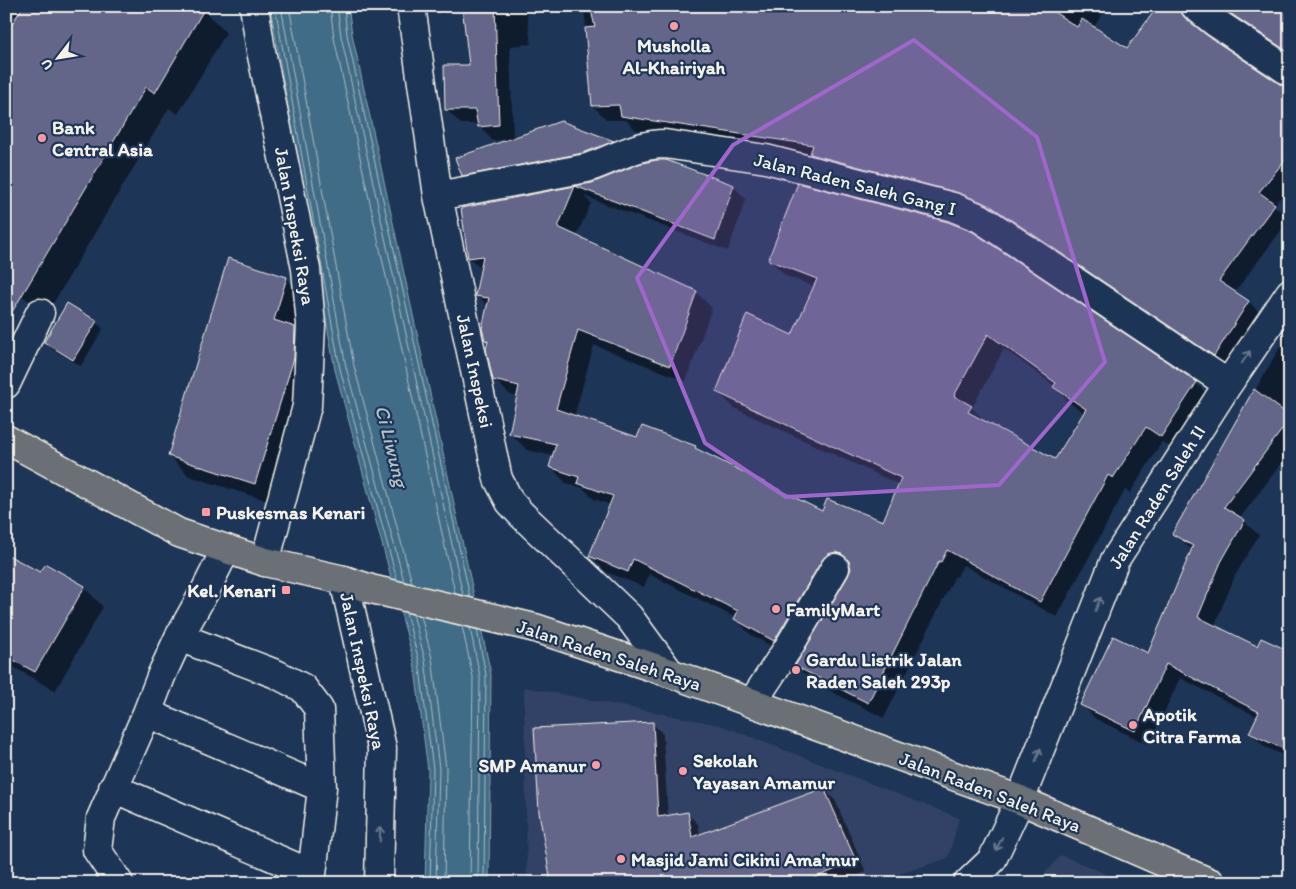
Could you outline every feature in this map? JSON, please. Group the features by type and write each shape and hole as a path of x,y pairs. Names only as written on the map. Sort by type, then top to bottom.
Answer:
{"main road":[{"name":"Jalan Raden Saleh Raya","path":"6,439 179,532 265,562 535,628 670,673 1020,800 1211,883"}],"street":[{"name":"Jalan Inspeksi Raya","path":"254,6 261,51 306,269 311,325 307,406 265,562"},
{"name":"Jalan Inspeksi","path":"411,6 438,196 498,479 510,502 521,514 629,617 670,673"},
{"path":"1195,6 1215,22 1290,72"},
{"name":"Jalan Raden Saleh Gang I","path":"438,196 587,168 649,144 665,144 766,159 953,207 980,218 1228,384"},
{"name":"Jalan Raden Saleh II","path":"1020,800 1115,560 1228,384 1290,293"},
{"path":"6,383 40,313"},
{"path":"119,883 97,850 101,818 179,637 226,549"},
{"path":"752,703 790,645 835,568"},
{"name":"Jalan Inspeksi Raya","path":"344,580 382,748 379,883"},
{"path":"113,788 312,878 322,788 319,709 303,688 276,674 179,637"},
{"path":"147,713 322,788"},
{"path":"968,883 992,860 1020,800"}],"highlighted area":[{"path":"914,40 1037,137 1105,362 999,485 786,497 705,443 637,278 733,145"}],"shaded area":[{"name":"Sekolah Yayasan Amamur","path":"524,687 720,725 959,818 948,858 872,883 527,883"},
{"path":"1061,855 1127,883 1037,883"}],"water":[{"name":"Ci Liwung","path":"270,6 348,6 352,34 491,674 489,883 425,883 428,770 414,662 335,370"}],"building":[{"path":"23,6 206,6 155,93 146,87 6,322 6,34"},
{"path":"462,6 495,6 499,125 478,127 475,110 445,110 444,65 469,65"},
{"path":"590,6 1045,6 1077,27 1082,19 1127,48 1158,6 1180,6 1185,18 1205,34 1281,85 1290,88 1290,154 1259,192 1275,204 1219,281 1249,301 1214,356 989,205 959,193 810,154 813,145 621,116 619,105 592,106 585,28 595,27"},
{"path":"1220,6 1290,6 1290,53 1224,9"},
{"path":"561,121 614,141 583,153 462,176 455,158"},
{"path":"666,160 734,185 715,240 575,186 592,183 639,164"},
{"path":"798,183 948,222 973,232 1197,382 1161,437 1146,427 1113,478 1108,475 1040,602 947,550 941,562 939,561 868,703 795,666 851,569 849,561 842,554 836,552 828,554 822,560 774,641 734,619 738,611 633,559 628,572 589,556 613,496 577,483 579,477 549,467 556,444 509,434 519,386 493,380 486,349 488,341 485,340 482,328 489,298 475,296 483,256 468,258 461,208 575,186 558,227 697,291 670,366 578,330 556,409 637,437 642,426 696,446 695,448 822,511 827,499 883,521 901,478 716,392 747,314 792,335 817,279 768,260","holes":["988,334 1056,383 1053,387 1086,409 1055,459 968,412 972,406 954,396"]},
{"path":"228,258 287,277 274,320 295,327 294,358 255,484 168,456"},
{"path":"67,303 97,321 73,360 44,342"},
{"path":"1254,389 1290,416 1290,419 1224,507 1245,520 1221,562 1198,617 1257,646 1261,638 1287,650 1290,644 1290,752 1249,733 1259,712 1166,664 1135,731 1080,705 1113,636 1148,653 1193,546 1172,534"},
{"path":"6,554 40,572 46,564 85,586 35,672 6,656"},
{"path":"653,722 658,817 688,812 692,837 824,788 856,861 802,883 551,883 539,812 534,728"}],"place":[{"name":"Musholla Al-Khairiyah","path":"674,26"},
{"name":"Bank Central Asia","path":"42,138"},
{"name":"Puskesmas Kenari","path":"206,512"},
{"name":"Kel. Kenari","path":"286,590"},
{"name":"FamilyMart","path":"776,609"},
{"name":"Gardu Listrik Jalan Raden Saleh 293p","path":"796,670"},
{"name":"Apotik Citra Farma","path":"1133,725"},
{"name":"SMP Amanur","path":"596,765"},
{"name":"Sekolah Yayasan Amamur","path":"683,771"},
{"name":"Masjid Jami Cikini Ama'mur","path":"621,859"}]}
